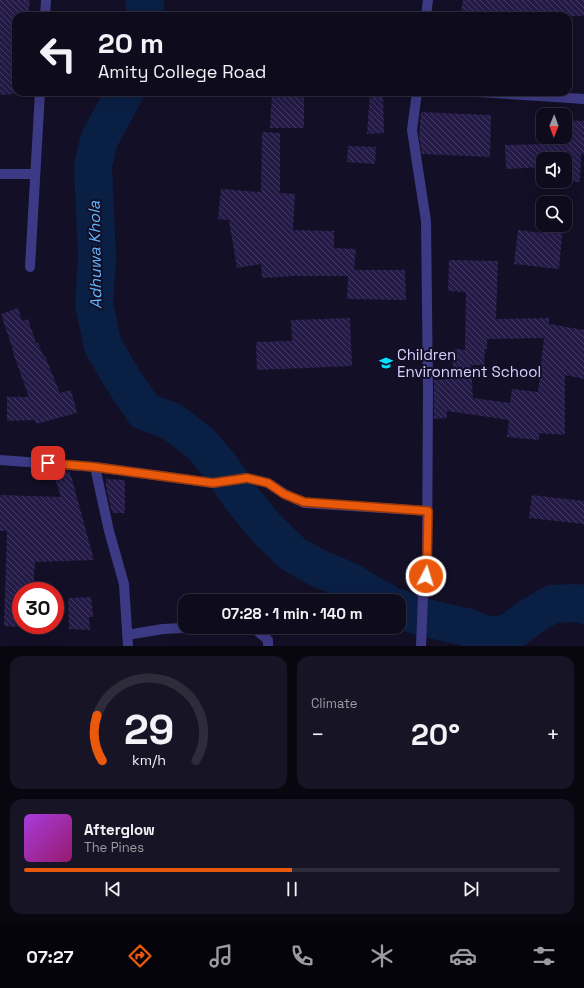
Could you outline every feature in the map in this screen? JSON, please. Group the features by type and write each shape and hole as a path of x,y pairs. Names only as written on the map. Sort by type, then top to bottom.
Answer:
{"street":[{"path":"45,12 46,0"},
{"path":"426,12 428,0"},
{"path":"30,267 40,96"},
{"path":"416,96 412,130 426,221 428,390 427,565 423,597 421,646"},
{"path":"539,96 584,99"},
{"path":"0,174 35,174"},
{"path":"0,460 95,467 213,483 247,478 268,483 284,494 304,502 428,511"},
{"path":"95,467 109,531 124,584 128,646"},
{"path":"127,635 163,629 178,628"},
{"path":"261,634 268,640 268,646"}],"building":[{"path":"0,0 30,0 28,12 12,12 12,94 0,95"},
{"path":"463,0 584,0 584,16 572,16 572,12 461,12"},
{"path":"272,96 291,96 304,98 304,128 270,128"},
{"path":"370,96 383,96 384,133 367,134"},
{"path":"421,112 491,115 490,157 422,154 419,135"},
{"path":"572,120 584,121 584,154 581,154 580,182 572,182 572,152 536,152 536,167 506,169 505,145 572,144"},
{"path":"262,132 280,133 280,193 295,194 293,230 334,231 334,248 356,249 354,270 405,270 406,300 347,299 348,276 294,276 262,278 261,264 237,268 229,220 218,219 221,189 261,192"},
{"path":"348,146 376,147 375,164 347,162"},
{"path":"518,230 544,233 562,232 559,269 514,264"},
{"path":"449,260 498,261 496,319 549,318 549,324 584,330 584,379 565,375 565,435 539,433 539,440 507,437 509,420 447,411 447,418 434,419 434,380 452,379 454,349 465,350 466,292 448,291","holes":["544,338 538,392 512,389 510,403 473,398 471,365 484,365 487,339"]},
{"path":"18,308 22,321 28,319 36,343 38,343 44,357 45,356 60,393 71,390 77,413 36,424 35,420 7,421 7,397 29,397 1,314"},
{"path":"350,318 352,366 257,370 256,342 292,341 291,320"},
{"path":"66,471 70,472 94,560 35,562 34,582 12,582 12,626 4,626 7,531 0,531 0,495 61,497 54,475"},
{"path":"106,479 125,480 125,513 112,513 106,487"},
{"path":"532,495 584,501 584,524 529,518"},
{"path":"91,597 93,617 89,617 90,630 69,629 68,598"}],"waterway":[{"name":"Adhuwa Khola","path":"144,12 145,0"},
{"name":"Adhuwa Khola","path":"123,96 99,140 93,166 97,257 94,304 103,346 144,411 171,421 199,442 220,466 243,500 268,530 293,554 318,568 349,581 370,594"},
{"name":"Adhuwa Khola","path":"406,611 426,618 466,627 489,636 509,633 529,618 552,604 578,603 584,605"}],"place":[{"name":"Children Environment School","path":"386,363"}],"route":[{"path":"48,463 95,467 213,483 247,478 268,483 284,494 304,502 428,511 426,576"}]}
